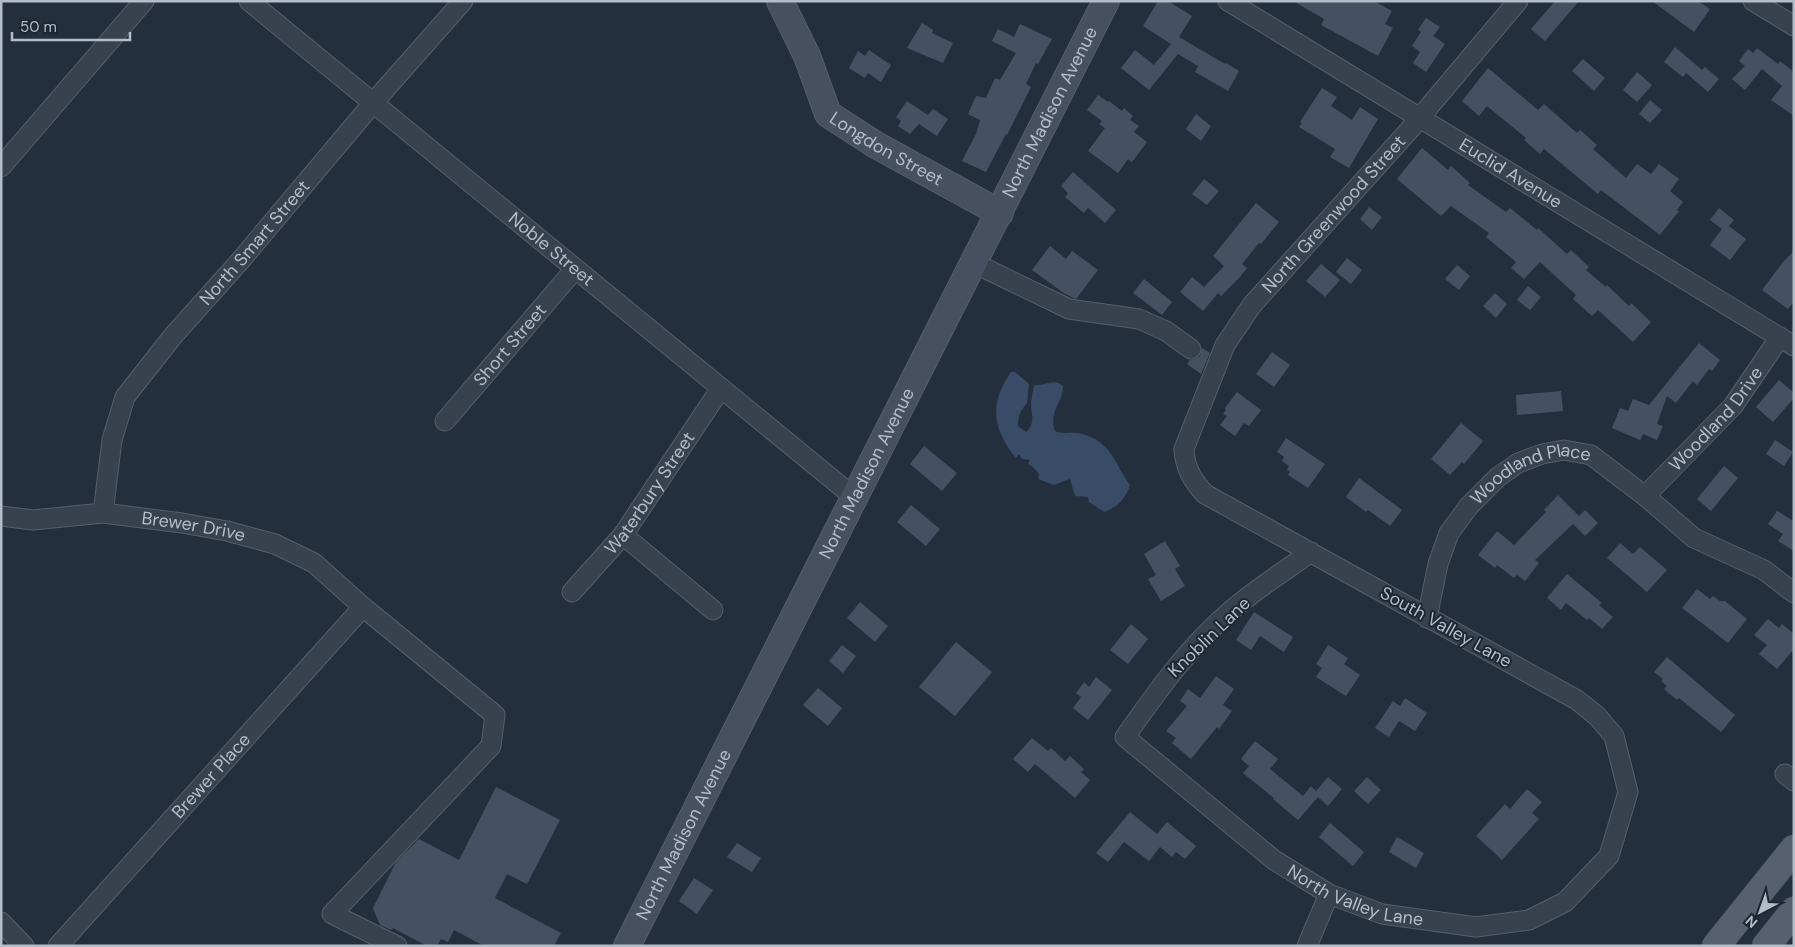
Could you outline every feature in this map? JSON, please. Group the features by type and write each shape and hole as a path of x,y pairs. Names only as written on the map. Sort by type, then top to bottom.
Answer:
{"main road":[{"name":"Longdon Street","path":"780,1 808,56 828,114 876,145 1000,213"},
{"name":"North Madison Avenue","path":"627,946 1106,1"},
{"path":"1716,946 1794,849"},
{"path":"1766,946 1794,911"}],"street":[{"path":"1,167 144,1"},
{"name":"Noble Street","path":"249,1 854,497"},
{"name":"North Smart Street","path":"103,513 112,440 125,397 173,336 240,261 373,102 463,1"},
{"name":"Euclid Avenue","path":"1228,1 1787,342"},
{"name":"North Greenwood Street","path":"1184,448 1225,345 1252,305 1420,118 1518,1"},
{"path":"1753,1 1794,26"},
{"path":"974,263 1069,309 1139,319 1166,331 1191,349"},
{"name":"Short Street","path":"445,421 575,269"},
{"name":"Woodland Drive","path":"1645,496 1733,406 1787,342"},
{"name":"Waterbury Street","path":"572,592 623,535 721,388"},
{"name":"South Valley Lane","path":"1184,448 1187,469 1194,482 1205,494 1577,700 1597,716 1614,736 1628,792 1609,856"},
{"name":"Woodland Place","path":"1427,618 1438,564 1450,533 1469,506 1498,477 1518,463 1542,454 1564,450 1591,455 1645,496 1694,538 1764,570 1794,593"},
{"name":"Brewer Drive","path":"1,516 33,520 103,513 227,531 275,544 314,563 363,607 495,715 491,746 332,914 397,946"},
{"path":"623,535 713,610"},
{"name":"Knoblin Lane","path":"1124,737 1172,670 1233,608 1311,552"},
{"name":"Brewer Place","path":"58,946 363,607"},
{"name":"North Valley Lane","path":"1124,737 1274,860 1329,894 1382,914 1476,927 1529,920 1565,902 1609,856"},
{"path":"1307,946 1329,894"},
{"path":"1,922 24,946"}],"water":[{"path":"1011,372 1015,372 1029,384 1027,403 1020,413 1018,422 1018,426 1026,432 1032,423 1031,403 1034,385 1056,382 1063,386 1061,398 1053,418 1055,431 1082,434 1100,442 1106,448 1130,485 1126,494 1117,505 1104,512 1089,502 1088,497 1075,496 1070,479 1054,485 1038,479 1039,474 1028,464 1030,460 1022,459 1019,454 1016,458 1002,436 996,416 999,395"}],"building":[{"path":"1158,1 1168,1 1192,16 1179,37 1239,71 1228,91 1195,72 1198,66 1178,54 1149,90 1121,68 1135,50 1154,65 1171,44 1143,26"},
{"path":"1293,1 1374,1 1392,11 1385,24 1393,28 1378,56 1321,25 1324,19"},
{"path":"1555,1 1579,1 1545,41 1531,29"},
{"path":"1652,1 1698,1 1710,9 1694,32"},
{"path":"1426,18 1440,27 1433,36 1445,44 1426,72 1413,63 1420,52 1412,46 1421,32 1418,30"},
{"path":"922,23 933,30 932,33 953,43 943,63 907,48"},
{"path":"1020,24 1052,39 1038,64 1036,63 1026,84 1031,87 986,172 962,161 976,134 980,120 968,114 976,96 986,98 995,78 1000,80 1016,53 992,41 998,29 1014,37"},
{"path":"1675,47 1702,70 1705,67 1719,79 1708,92 1686,73 1683,77 1664,62"},
{"path":"1757,48 1778,64 1780,61 1794,72 1794,116 1771,100 1782,86 1762,69 1745,90 1732,79 1745,66 1739,61 1748,49 1753,53"},
{"path":"869,50 891,65 881,82 868,73 865,78 849,68 858,51 865,56"},
{"path":"1583,59 1605,78 1594,91 1572,71"},
{"path":"1488,68 1538,110 1544,104 1577,133 1580,130 1597,145 1593,149 1626,178 1637,164 1651,174 1659,164 1679,179 1670,191 1683,202 1677,210 1679,211 1660,235 1601,190 1598,194 1544,149 1540,154 1524,140 1526,138 1487,106 1479,116 1462,101"},
{"path":"1637,72 1652,85 1637,102 1623,90"},
{"path":"1322,88 1337,97 1331,106 1352,120 1360,107 1378,119 1349,168 1330,157 1335,149 1299,127 1302,123 1300,122"},
{"path":"1098,95 1122,111 1124,108 1133,116 1130,120 1139,126 1134,132 1147,142 1132,162 1128,159 1118,173 1088,151 1105,128 1099,124 1102,121 1087,110"},
{"path":"1650,100 1662,110 1650,123 1639,114"},
{"path":"907,101 928,115 933,109 948,119 937,136 919,124 910,134 898,126 901,121 896,117"},
{"path":"1196,114 1211,126 1201,141 1186,129"},
{"path":"1422,148 1448,170 1451,166 1470,183 1468,185 1506,212 1510,208 1537,230 1538,228 1567,254 1571,250 1589,267 1586,270 1606,287 1607,285 1629,306 1631,303 1651,322 1633,342 1598,310 1592,316 1573,299 1576,295 1540,262 1524,279 1511,268 1516,262 1486,237 1489,233 1451,206 1441,216 1397,179"},
{"path":"1073,172 1116,210 1105,223 1088,208 1084,213 1065,197 1068,193 1061,186"},
{"path":"1204,179 1219,191 1207,205 1192,194"},
{"path":"1256,203 1279,222 1242,264 1247,268 1239,278 1221,296 1218,293 1203,311 1180,292 1192,277 1204,287 1224,266 1213,256"},
{"path":"1369,207 1382,217 1372,230 1360,219"},
{"path":"1719,208 1734,220 1729,226 1746,239 1730,260 1710,245 1722,229 1710,220"},
{"path":"1050,246 1066,259 1072,251 1098,270 1076,299 1065,294 1032,270"},
{"path":"1794,251 1794,302 1788,309 1762,290 1783,262"},
{"path":"1347,258 1362,270 1351,284 1336,272"},
{"path":"1321,264 1340,280 1325,297 1306,281"},
{"path":"1457,265 1470,276 1459,290 1445,279"},
{"path":"1144,279 1172,302 1162,315 1133,293"},
{"path":"1528,286 1541,297 1530,310 1517,300"},
{"path":"1495,293 1507,304 1496,318 1483,306"},
{"path":"1699,343 1720,360 1712,371 1709,369 1697,385 1693,381 1676,403 1667,396 1657,424 1663,426 1657,440 1643,434 1640,440 1612,428 1620,408 1628,411 1633,399 1649,405"},
{"path":"1202,348 1210,353 1201,374 1187,364 1190,360 1200,356"},
{"path":"1272,352 1290,365 1274,387 1256,374"},
{"path":"1779,380 1794,393 1794,398 1773,422 1756,407"},
{"path":"1561,391 1563,411 1517,415 1516,395"},
{"path":"1237,392 1261,410 1249,426 1244,423 1235,436 1220,425 1227,416 1223,414 1226,410 1225,408"},
{"path":"1461,423 1483,441 1464,464 1462,462 1450,475 1431,459"},
{"path":"1286,438 1325,464 1308,488 1288,475 1290,472 1287,470 1289,466 1282,461 1284,457 1277,452"},
{"path":"1775,440 1793,452 1784,466 1766,454"},
{"path":"924,446 957,473 942,491 910,464"},
{"path":"1724,466 1738,478 1711,511 1697,499"},
{"path":"1359,478 1402,510 1390,526 1368,510 1366,512 1346,497"},
{"path":"1558,495 1579,516 1585,510 1598,523 1585,536 1573,524 1535,560 1539,563 1525,581 1517,575 1514,578 1497,565 1495,568 1478,555 1497,531 1514,545 1546,512 1544,510"},
{"path":"911,505 940,529 926,546 897,522"},
{"path":"1777,511 1792,520 1794,517 1794,551 1778,541 1783,534 1768,524"},
{"path":"1165,541 1180,566 1175,569 1185,586 1161,601 1148,579 1156,575 1144,554"},
{"path":"1620,543 1633,554 1640,547 1667,570 1647,592 1607,558"},
{"path":"1567,574 1602,603 1599,605 1613,617 1602,629 1566,603 1561,610 1547,598"},
{"path":"1697,589 1710,599 1713,596 1720,601 1725,601 1747,619 1728,643 1682,608"},
{"path":"860,602 888,626 875,642 847,618"},
{"path":"1254,612 1293,637 1284,652 1260,636 1251,650 1236,640"},
{"path":"1768,619 1779,628 1782,624 1794,634 1794,649 1777,669 1759,654 1767,645 1754,635"},
{"path":"1131,624 1148,639 1128,664 1110,650"},
{"path":"956,642 992,672 955,716 919,687"},
{"path":"842,645 856,656 843,673 829,661"},
{"path":"1328,645 1348,658 1344,664 1360,675 1346,696 1316,677 1322,668 1316,664"},
{"path":"1667,657 1735,715 1721,732 1679,698 1677,700 1664,689 1667,686 1661,681 1663,679 1654,672"},
{"path":"1216,676 1234,689 1223,705 1232,711 1219,729 1217,727 1191,759 1172,743 1176,738 1166,731 1187,706 1180,701 1188,689 1200,698"},
{"path":"1096,677 1112,690 1088,720 1073,708 1081,697 1076,693 1084,682 1089,687"},
{"path":"818,688 842,708 828,726 803,705"},
{"path":"1405,698 1427,713 1415,731 1399,721 1389,737 1375,728 1393,701 1400,706"},
{"path":"1032,738 1048,751 1051,748 1065,761 1070,756 1084,769 1081,772 1090,780 1075,798 1035,764 1028,772 1013,759"},
{"path":"1255,741 1278,759 1270,769 1303,796 1311,786 1316,791 1328,777 1342,789 1328,806 1318,797 1298,820 1243,773 1249,766 1241,759"},
{"path":"1367,777 1381,790 1368,804 1354,791"},
{"path":"496,787 560,820 527,884 507,874 495,898 561,933 554,946 484,946 454,930 448,942 441,939 437,946 427,946 393,928 391,930 380,925 373,908 396,862 419,839 459,860"},
{"path":"1527,789 1542,802 1532,813 1539,819 1502,860 1476,836 1505,804 1510,809"},
{"path":"1130,812 1157,834 1167,822 1196,846 1185,859 1176,852 1172,857 1160,847 1149,861 1124,842 1108,862 1096,853"},
{"path":"1330,823 1364,852 1353,866 1319,837"},
{"path":"1397,837 1424,853 1416,868 1389,852"},
{"path":"737,843 761,858 752,872 727,857"},
{"path":"694,878 713,890 697,914 679,901"}]}
